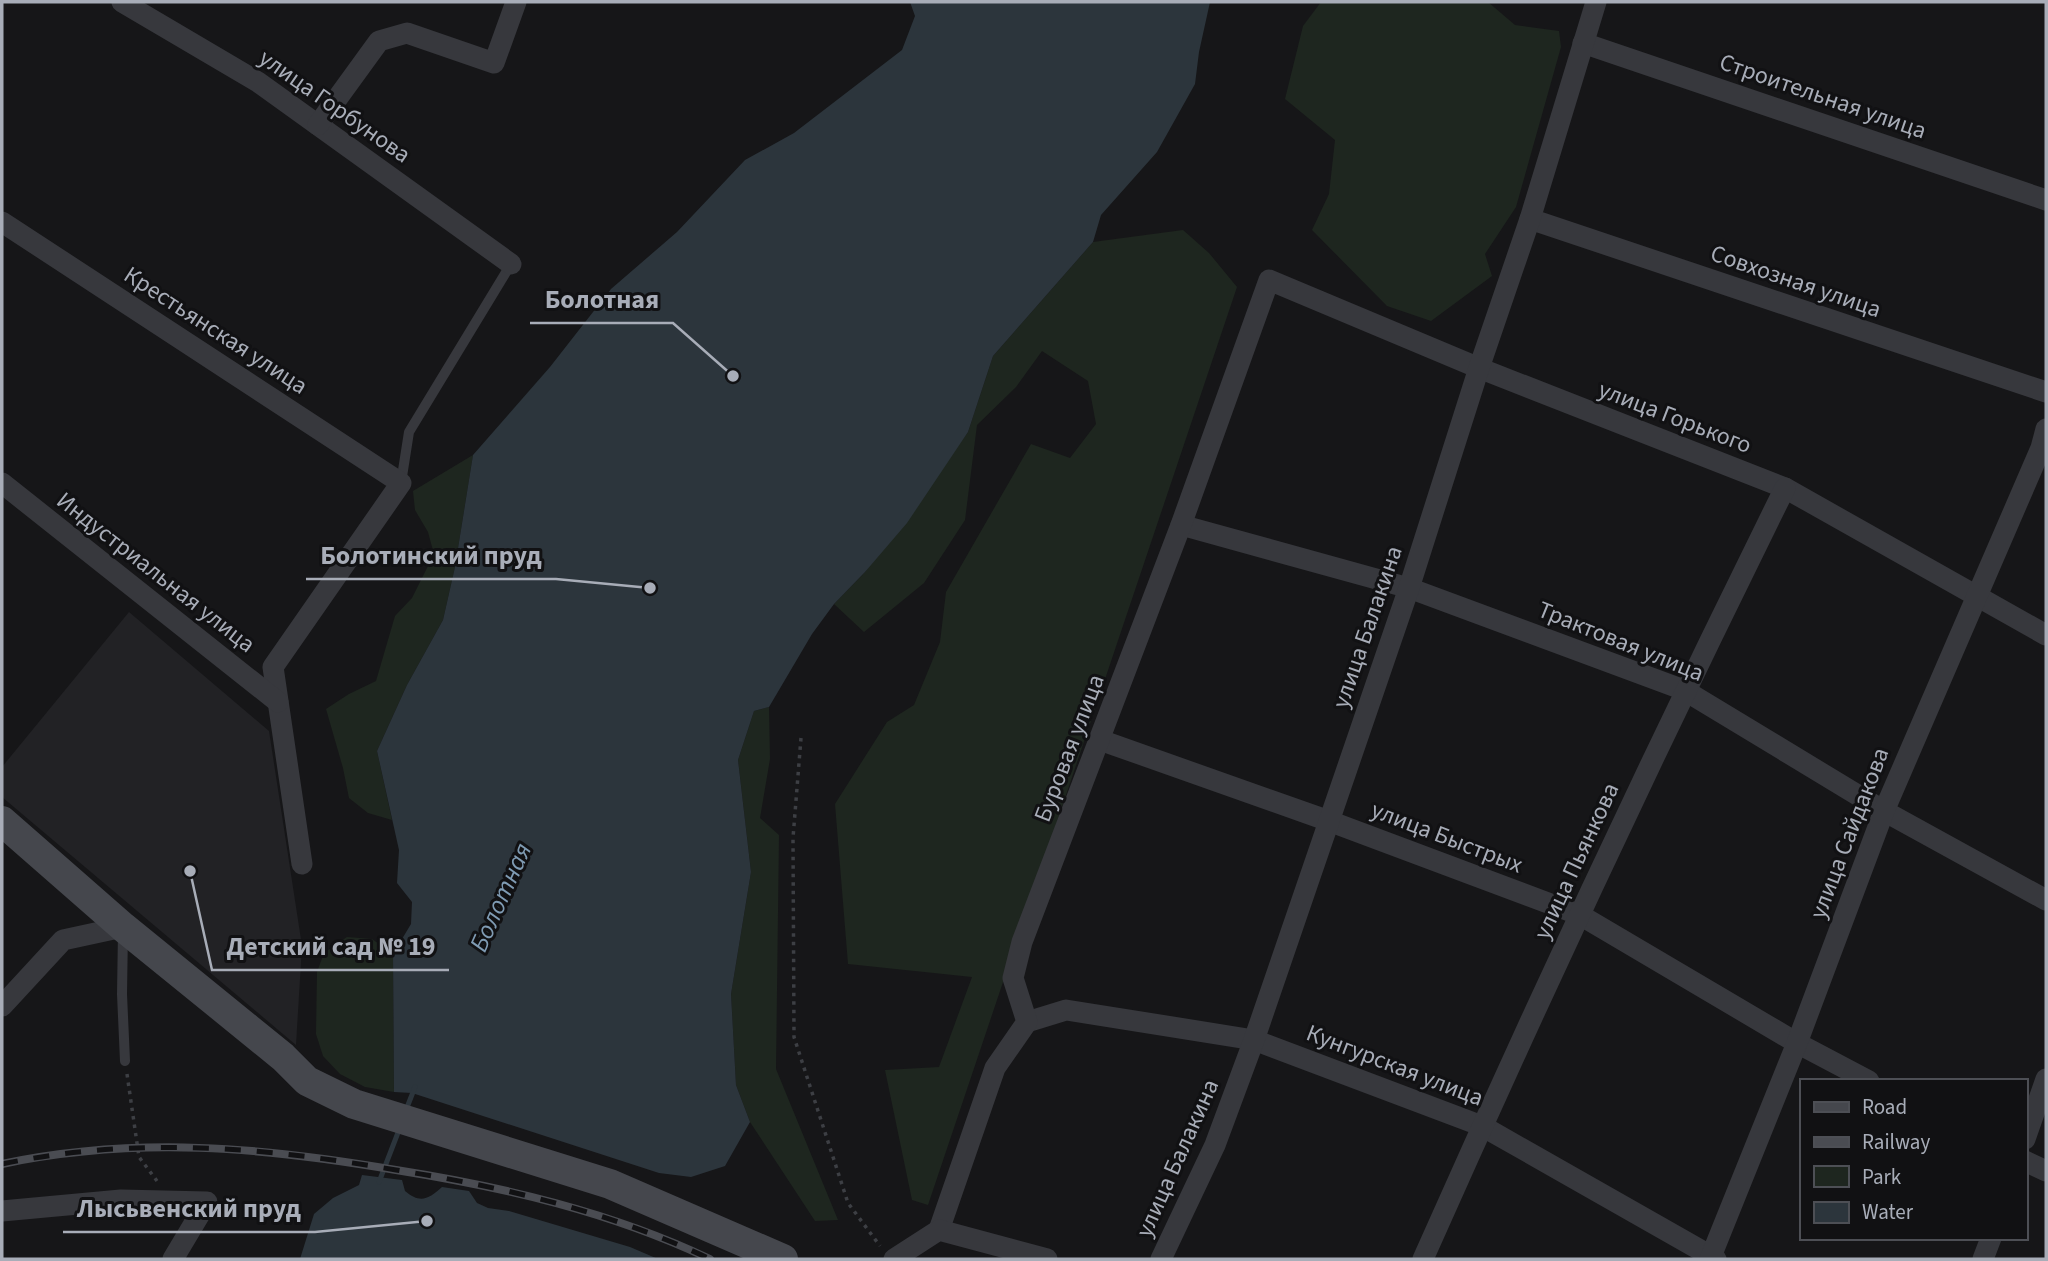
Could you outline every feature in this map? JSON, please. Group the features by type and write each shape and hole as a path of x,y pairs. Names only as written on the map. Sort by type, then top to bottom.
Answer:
{"street":[{"name":"улица Горбунова","path":"122,2 258,82 511,264"},
{"path":"318,125 379,41 407,33 494,63 516,2"},
{"name":"улица Балакина","path":"1161,1259 1215,1145 1254,1040 1409,588 1530,219 1596,2"},
{"name":"Строительная улица","path":"1583,43 2046,200"},
{"name":"Совхозная улица","path":"1530,219 2046,393"},
{"name":"Крестьянская улица","path":"2,222 401,482"},
{"name":"улица Горького","path":"1269,280 1479,368 1785,488 2046,635"},
{"name":"Буровая улица","path":"1027,1022 1013,978 1022,942 1181,525 1269,280"},
{"name":"улица Сайдакова","path":"1712,1258 1797,1043 1884,811 2044,442"},
{"path":"302,864 273,667 401,482"},
{"name":"Индустриальная улица","path":"2,483 278,702"},
{"name":"улица Пьянкова","path":"1423,1259 1684,691 1785,488"},
{"name":"Трактовая улица","path":"1181,525 1409,588 1684,691 1884,811 2046,900"},
{"name":"улица Быстрых","path":"1100,740 1329,821 1580,915 1797,1043 1865,1079"},
{"path":"2,821 123,927 283,1057 307,1081 354,1104 610,1184 783,1259"},
{"path":"2,1006 62,940 123,927"},
{"name":"Кунгурская улица","path":"1027,1022 1066,1010 1254,1040 1482,1126 1712,1258"},
{"path":"939,1230 995,1068 1027,1022"},
{"path":"2027,1133 2046,1079"},
{"path":"2027,1162 2046,1171"},
{"path":"2,1211 121,1200 207,1202 173,1259"},
{"path":"887,1254 939,1230 1047,1259"},
{"path":"1983,1259 1990,1240"}],"lane":[{"path":"401,482 409,432 511,264"},
{"path":"123,927 125,1061"}],"path":[{"path":"801,738 793,838 794,1037 848,1203 887,1254"},
{"path":"125,1061 139,1157 161,1184"}],"shaded area":[{"path":"129,612 269,731 302,946 296,1045 2,797 2,767"}],"green space":[{"path":"1321,2 1488,2 1515,25 1559,31 1561,47 1516,207 1485,254 1492,276 1431,321 1387,306 1312,230 1329,194 1335,140 1285,99 1303,26"},
{"path":"1183,230 1209,253 1237,287 928,1205 912,1200 885,1070 939,1067 972,977 848,964 835,804 887,722 914,705 940,642 946,592 1031,444 1070,458 1096,424 1088,381 1042,351 1016,387 977,425 965,520 924,583 864,632 834,604 865,572 968,432 993,356 1093,242"},
{"path":"473,455 455,567 443,620 407,685 377,751 392,820 368,813 349,798 326,709 376,681 395,616 412,598 434,554 428,532 415,510 413,491"},
{"path":"769,707 770,759 760,818 779,835 776,1069 838,1220 815,1221 750,1122 736,1085 731,994 751,872 738,760 754,711"},
{"path":"347,937 372,939 393,954 394,1092 365,1087 340,1074 323,1056 316,1034 317,972 324,953"}],"water":[{"path":"910,2 1210,2 1195,84 1157,152 1101,215 1093,242 993,356 968,432 907,523 834,604 812,634 769,707 754,711 738,760 751,872 731,994 736,1085 750,1122 725,1166 691,1177 659,1173 412,1093 394,1092 393,954 411,924 412,902 397,883 399,850 377,751 407,685 443,620 455,567 473,455 550,367 611,289 677,232 745,160 794,133 902,50 915,16"},
{"path":"362,1175 402,1180 405,1191 420,1199 433,1195 442,1187 469,1191 477,1203 488,1208 509,1211 630,1247 658,1259 300,1259 314,1214 333,1198 359,1185"}],"waterway":[{"name":"Болотная","path":"406,1110 415,1087"},
{"name":"Болотная","path":"379,1182 399,1130"}],"railway":[{"path":"2,1164 52,1155 150,1148 199,1148 297,1155 517,1193 596,1215 673,1242 710,1259"}],"place":[{"name":"Болотная","path":"733,376"},
{"name":"Болотинский пруд","path":"650,588"},
{"name":"Детский сад № 19","path":"190,871"},
{"name":"Лысьвенский пруд","path":"427,1221"}]}
